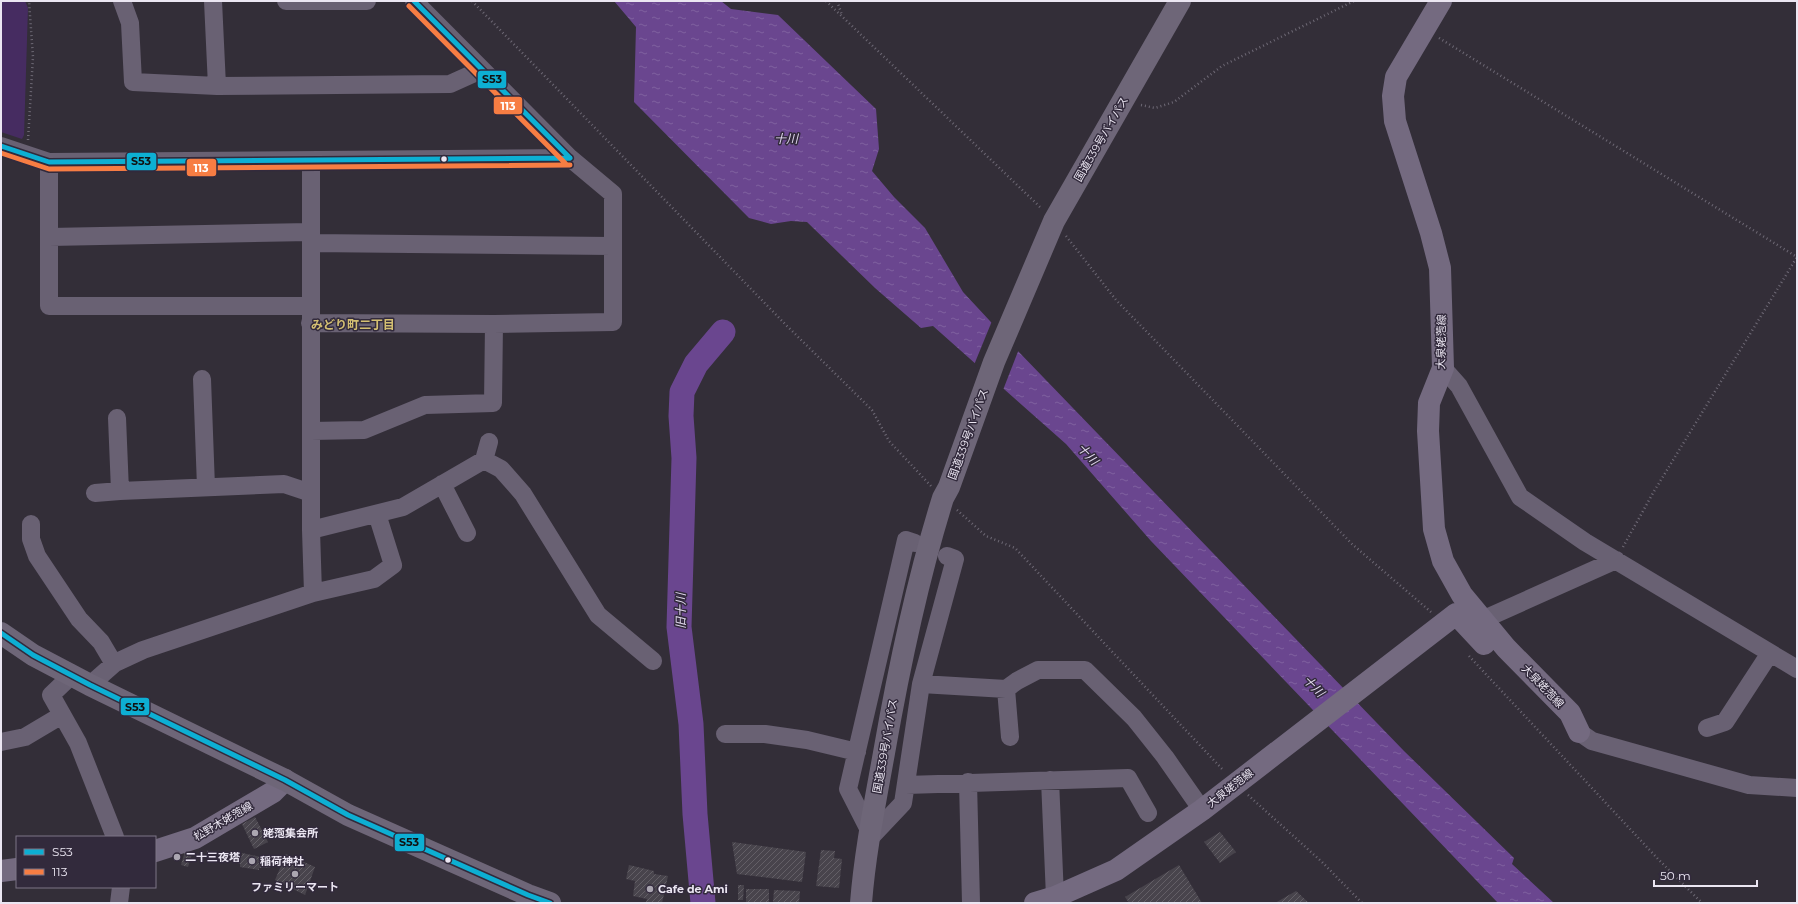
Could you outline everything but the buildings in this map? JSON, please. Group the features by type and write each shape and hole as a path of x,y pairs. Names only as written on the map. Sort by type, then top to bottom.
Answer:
{"highway":[{"name":"国道339号バイパス","path":"861,903 869,836 899,671 917,594 946,492 994,362 1053,226 1180,1"},
{"path":"1,633 33,655 72,674 90,685 285,780 348,815 528,896 550,903"}],"main road":[{"name":"大泉姥萢線","path":"1441,1 1396,77 1393,96 1394,120 1431,233 1440,268 1443,368 1429,403 1428,431 1434,529 1443,561 1462,596 1506,648 1570,713 1579,732"},
{"name":"大泉姥萢線","path":"1045,900 1116,870 1202,810 1456,614 1552,717 1579,732"},
{"name":"松野木姥萢線","path":"156,851 195,838 273,792 285,780"},
{"path":"1,871 16,869"}],"street":[{"path":"122,1 130,23 133,82 217,86 450,84 481,70"},
{"path":"213,1 217,86"},
{"path":"286,1 367,1"},
{"path":"49,162 49,306 310,314 494,324 613,322 613,194 570,158 414,1"},
{"path":"1,146 49,162 570,158"},
{"path":"311,161 310,314 311,530 313,593"},
{"path":"49,237 311,237 612,246"},
{"path":"311,431 364,430 425,405 493,403 494,324"},
{"path":"1443,368 1459,386 1520,497 1585,542 1797,669"},
{"path":"202,379 206,487"},
{"path":"117,418 120,491"},
{"path":"311,530 403,507 484,460 489,442"},
{"path":"484,460 501,469 523,494 598,616 653,661"},
{"path":"95,493 284,484 311,493"},
{"path":"442,484 467,533"},
{"path":"90,685 114,664 143,650 313,593 374,579 393,565 377,514"},
{"path":"31,524 31,539 37,556 79,619 101,642 114,664"},
{"path":"915,543 906,540 848,789 869,836 903,803 922,684 955,559 947,556"},
{"path":"1482,620 1616,560"},
{"path":"1707,728 1724,722 1770,653"},
{"path":"922,684 1006,689 1017,681 1038,670 1085,670 1134,718 1165,757 1202,810"},
{"path":"72,674 50,695 78,742 115,836"},
{"path":"1006,689 1010,737"},
{"path":"1,742 25,737 62,715"},
{"path":"1579,732 1592,741 1749,785 1797,788"},
{"path":"725,734 766,734 807,740 857,752"},
{"path":"906,785 1128,778 1148,813"},
{"path":"1045,900 1050,780"},
{"path":"968,782 971,903"},
{"path":"119,903 121,888"}],"path":[{"path":"27,155 34,57 29,1"},
{"path":"472,1 785,324 872,410 888,440 946,492 986,536 1015,548 1236,784 1322,862 1362,903"},
{"path":"826,1 1053,226 1116,300 1352,544 1430,611 1441,625"},
{"path":"837,1 842,16"},
{"path":"1123,100 1155,108 1174,102 1222,66 1354,1"},
{"path":"1424,29 1797,257 1653,493 1616,560"},
{"path":"1465,651 1478,668 1702,903"},
{"path":"183,842 194,848 238,859"}],"shaded area":[{"path":"1,1 25,1 28,8 24,135 22,139 1,132"}],"water":[{"name":"十川","path":"614,1 721,1 731,9 778,15 876,109 879,149 872,171 894,197 925,228 963,292 1016,349 1404,751 1514,858 1512,864 1554,903 1498,903 1151,541 1066,444 933,326 921,328 875,288 807,222 791,221 771,224 749,218 634,102 636,27"}],"pier":[{"path":"992,321 1019,349 1003,390 974,365"}],"waterway":[{"name":"旧十川","path":"703,903 695,814 691,724 679,627 684,458 681,416 682,392 696,364 723,332"}],"transit line":[{"name":"S53","path":"414,1 570,158"},
{"name":"113","path":"409,6 565,163"},
{"name":"S53","path":"1,146 49,162 570,158"},
{"name":"113","path":"1,153 49,169 570,165"},
{"name":"S53","path":"1,633 33,655 90,685 285,780 348,815 528,895 550,903"}],"place":[{"name":"姥萢集会所","path":"255,833"},
{"name":"二十三夜塔","path":"177,857"},
{"name":"稲荷神社","path":"252,861"},
{"name":"ファミリーマート","path":"295,874"},
{"name":"Cafe de Ami","path":"650,889"}],"district":[{"name":"みどり町二丁目","path":"353,324"}]}
